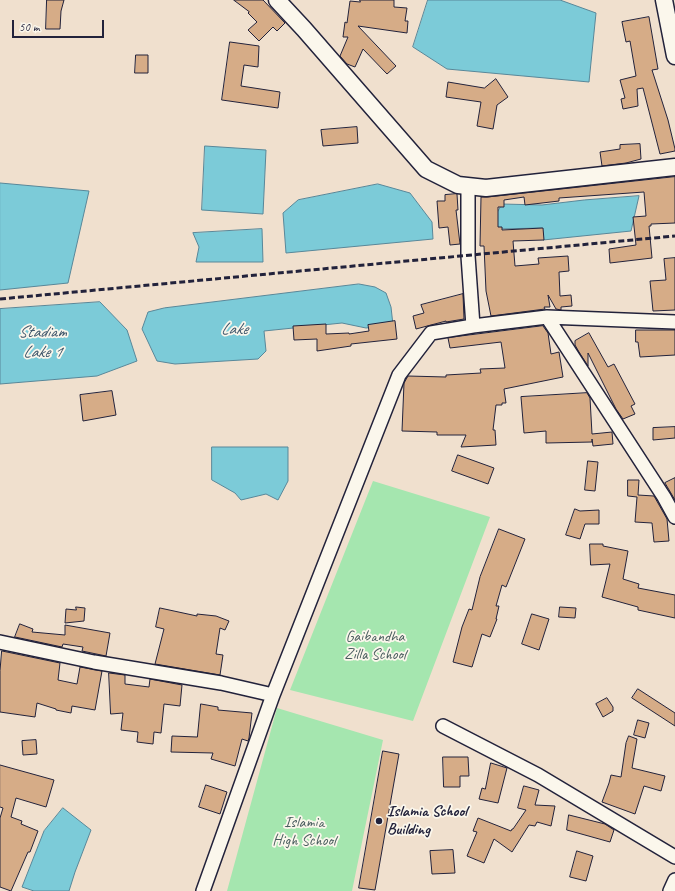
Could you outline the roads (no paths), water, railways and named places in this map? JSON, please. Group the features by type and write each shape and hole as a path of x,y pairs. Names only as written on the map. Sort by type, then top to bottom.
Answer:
{"main road":[{"path":"277,0 426,169 458,185 486,188 675,167"},
{"path":"664,0 675,56"}],"street":[{"path":"468,186 468,256 474,326"},
{"path":"547,317 664,497 675,517"},
{"path":"203,891 273,695 399,375 431,333 547,317 675,322"},
{"path":"0,642 94,662 221,683 273,695"},
{"path":"443,726 538,775 675,857"},
{"path":"670,891 675,880"}],"water":[{"path":"428,0 560,0 596,13 589,82 447,69 413,47"},
{"path":"205,146 266,150 263,214 202,210"},
{"path":"0,183 89,191 68,283 0,290"},
{"path":"378,184 410,193 432,222 433,239 286,253 283,213 298,200"},
{"path":"639,196 631,231 543,240 542,228 496,229 495,216 502,204 542,205"},
{"path":"262,229 263,262 196,262 199,247 193,233"},
{"name":"Lake","path":"359,284 375,287 386,293 391,307 393,325 366,328 342,323 264,331 266,351 258,359 175,364 157,361 142,329 148,312 164,308"},
{"name":"Stadiam Lake 1","path":"100,302 127,330 137,361 97,376 0,384 0,309"},
{"path":"212,447 288,447 288,481 278,500 266,494 241,500 235,493 212,480"},
{"path":"63,808 91,830 69,891 34,891 22,887 44,831"}],"railway":[{"path":"0,299 675,236"}],"place":[{"name":"Islamia School Building","path":"379,821"}],"park label":[{"name":"Gaibandha Zilla School","path":"375,646"},
{"name":"Islamia High School","path":"304,832"}]}
